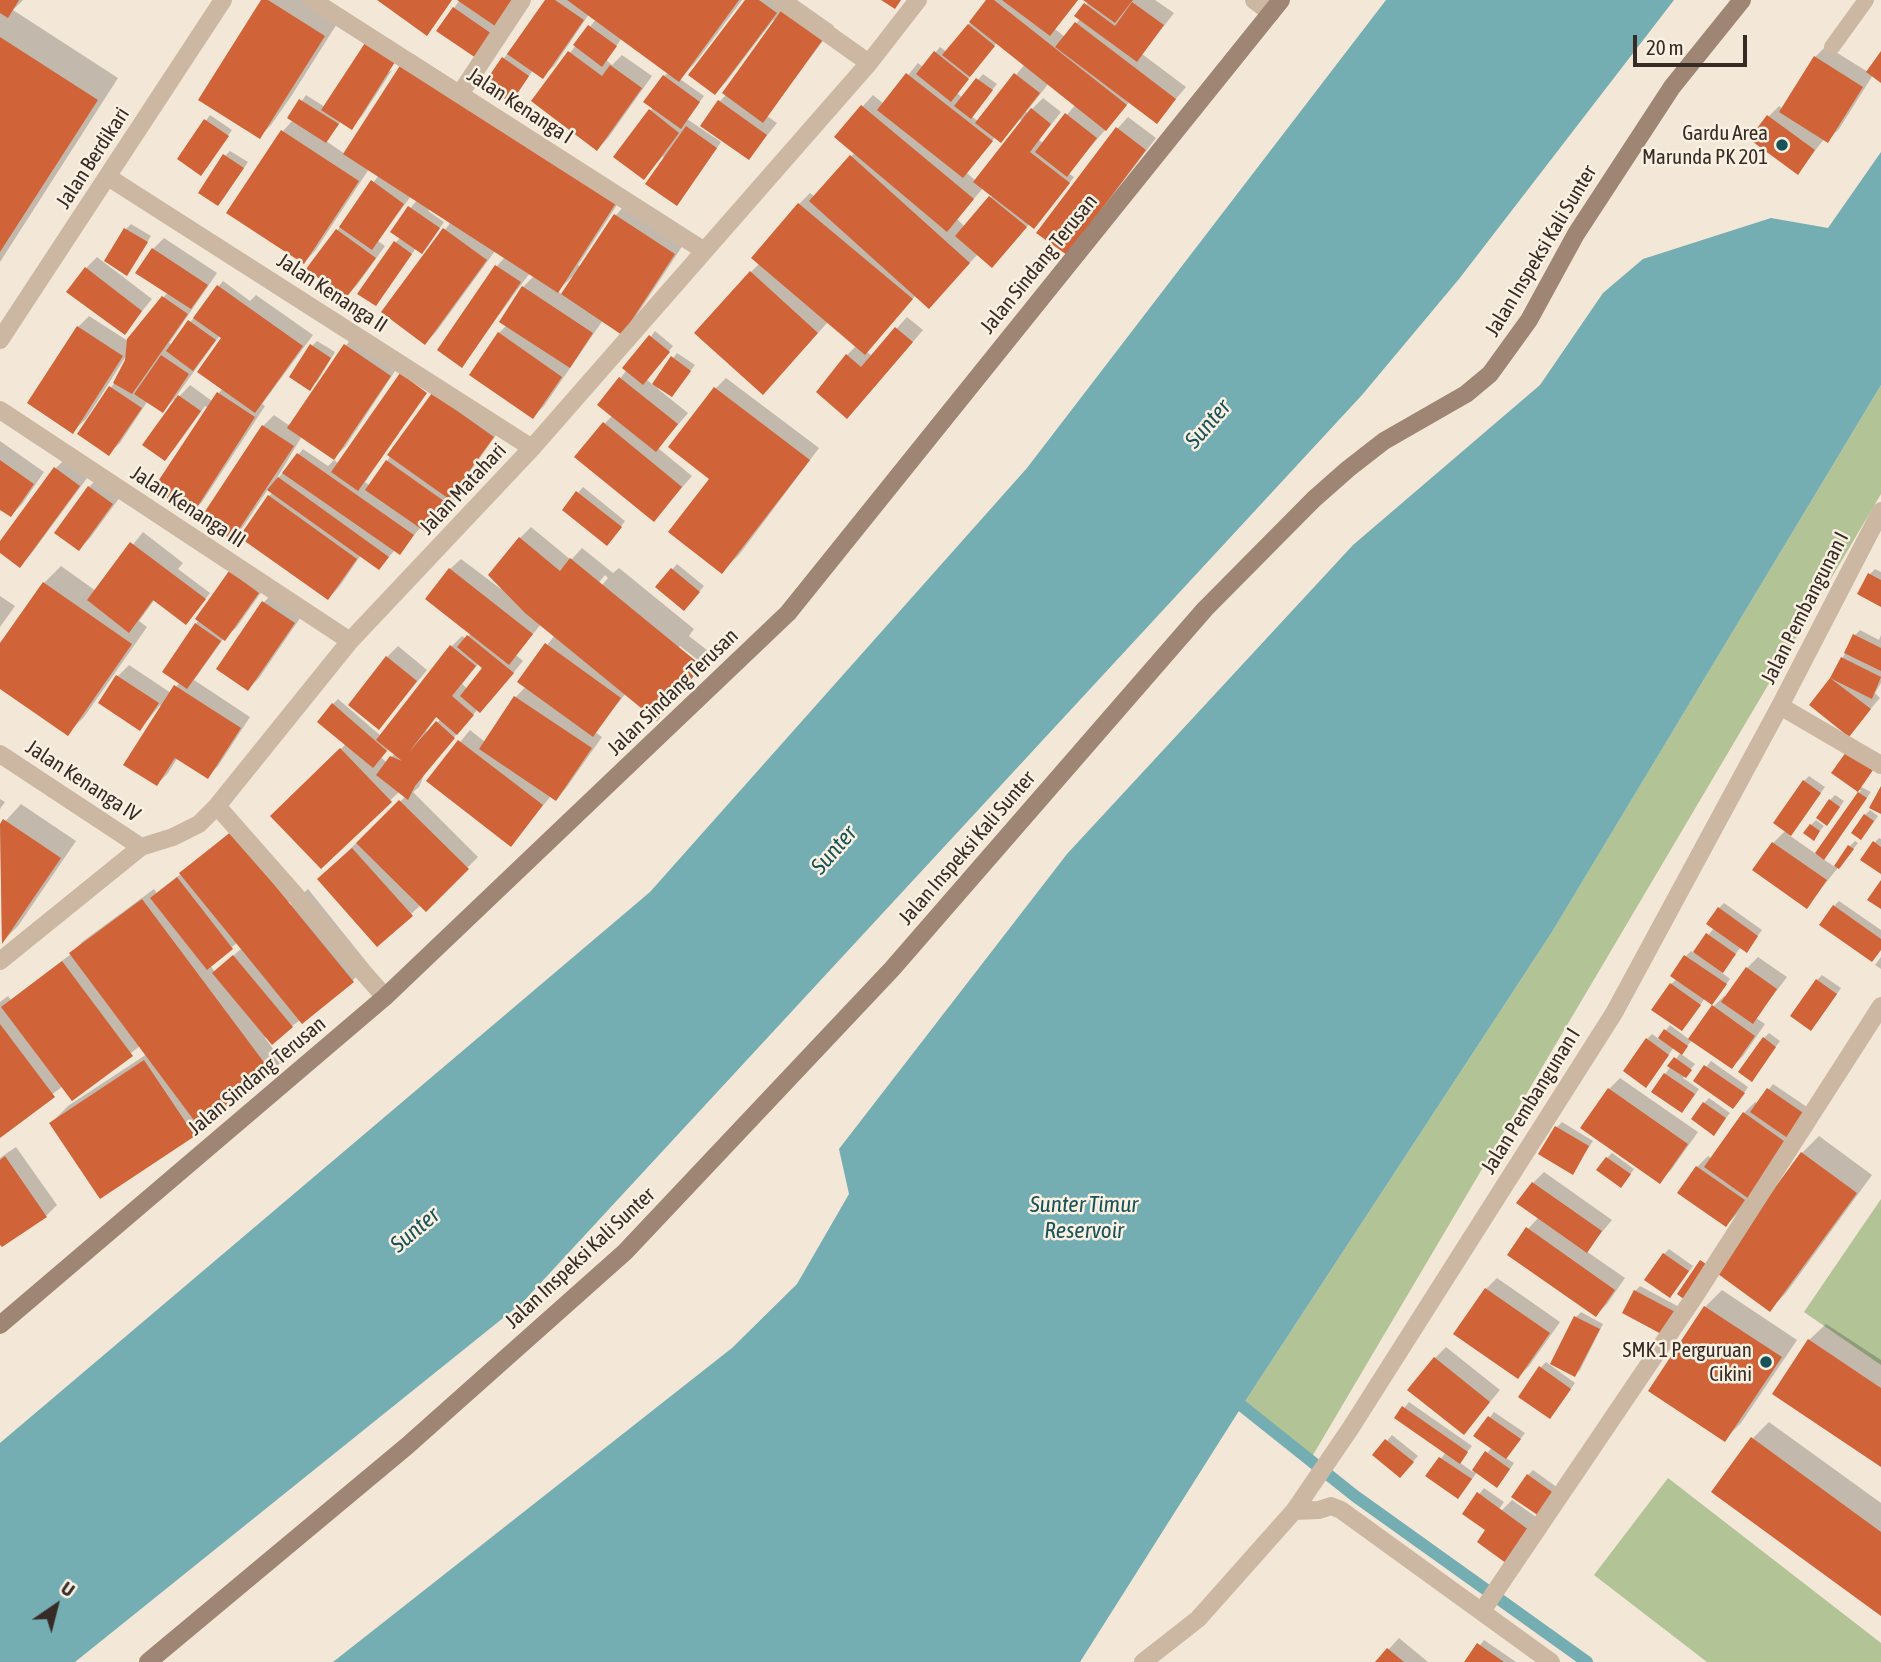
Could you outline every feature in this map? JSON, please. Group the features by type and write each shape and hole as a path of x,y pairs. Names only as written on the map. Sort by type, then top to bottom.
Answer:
{"street":[{"name":"Jalan Berdikari","path":"0,340 223,0"},
{"name":"Jalan Kenanga I","path":"312,0 703,250"},
{"path":"460,94 522,0"},
{"path":"780,0 869,63"},
{"name":"Jalan Matahari","path":"0,961 141,847 173,837 199,824 217,806 350,641 532,448 869,63 918,0"},
{"path":"1254,0 1276,6"},
{"name":"Jalan Inspeksi Kali Sunter","path":"148,1662 407,1446 625,1252 892,969 1214,600 1314,499 1348,469 1384,441 1466,394 1490,374 1529,320 1576,234 1672,86 1742,0"},
{"name":"Jalan Sindang Terusan","path":"0,1325 385,997 788,613 1276,6"},
{"name":"Jalan Kenanga II","path":"108,177 532,448"},
{"name":"Jalan Kenanga III","path":"0,410 350,641"},
{"name":"Jalan Pembangunan I","path":"1143,1662 1198,1619 1294,1511 1350,1429 1614,1013 1780,706 1881,511"},
{"path":"1780,706 1881,765"},
{"name":"Jalan Kenanga IV","path":"0,754 141,847"},
{"path":"217,806 385,997"},
{"path":"1483,1609 1703,1285 1881,1006"},
{"path":"1294,1511 1319,1510 1331,1506 1341,1510 1483,1609 1551,1662"}],"lane":[{"path":"1832,47 1866,0"}],"green space":[{"path":"1881,385 1881,494 1310,1460 1242,1406 1552,932"},
{"path":"1881,1199 1881,1365 1804,1312"},
{"path":"1668,1478 1881,1643 1881,1662 1707,1662 1594,1575"}],"water":[{"name":"Sunter","path":"1386,0 1674,0 1459,279 1362,395 523,1302 75,1662 0,1662 0,1443 650,892 1027,468"},
{"name":"Sunter Timur Reservoir","path":"1881,152 1881,385 1552,932 1242,1406 1080,1662 333,1662 732,1348 797,1284 849,1194 839,1149 1067,854 1353,545 1540,385 1603,293 1643,259 1771,218 1828,228"}],"building":[{"path":"0,0 19,0 8,18 0,13"},
{"path":"261,0 268,0 325,36 260,139 198,100"},
{"path":"377,0 452,0 427,36"},
{"path":"457,0 515,0 498,28"},
{"path":"545,0 555,0 584,20 543,79 507,54"},
{"path":"567,0 739,0 679,82"},
{"path":"745,0 759,0 777,13 715,95 688,75"},
{"path":"881,0 901,0 895,9"},
{"path":"986,0 994,0 1127,105 1106,131 969,22"},
{"path":"1002,0 1078,0 1050,36"},
{"path":"1083,0 1133,0 1115,23"},
{"path":"1132,2 1164,25 1137,62 1074,16 1084,3 1115,26"},
{"path":"453,7 492,34 476,58 436,31"},
{"path":"783,8 824,38 763,123 722,93"},
{"path":"1075,22 1176,99 1157,124 1055,47"},
{"path":"968,24 995,46 970,77 942,55"},
{"path":"588,25 617,46 602,67 573,45"},
{"path":"0,37 98,100 0,252"},
{"path":"365,43 395,62 352,130 321,110"},
{"path":"568,51 602,76 610,65 642,88 597,151 531,101"},
{"path":"934,51 969,79 951,102 916,74"},
{"path":"1881,51 1881,83 1866,72"},
{"path":"1814,56 1863,87 1828,143 1779,112"},
{"path":"502,57 529,76 511,103 483,85"},
{"path":"401,64 616,203 558,293 343,154"},
{"path":"906,73 993,141 963,178 877,110"},
{"path":"1014,73 1040,93 1001,143 975,123"},
{"path":"663,75 700,102 681,129 643,102"},
{"path":"976,78 993,90 971,119 954,106"},
{"path":"299,99 339,124 326,143 287,118"},
{"path":"718,100 767,135 749,160 700,126"},
{"path":"861,105 974,199 947,232 834,137"},
{"path":"1031,108 1051,124 1030,152 1070,183 1034,229 973,182"},
{"path":"649,109 679,133 644,180 613,157"},
{"path":"1065,113 1097,138 1067,177 1035,152"},
{"name":"Gardu Area Marunda PK 201","path":"1767,115 1815,150 1798,175 1749,139"},
{"path":"204,119 229,136 201,176 177,159"},
{"path":"686,126 717,148 677,206 645,184"},
{"path":"1116,127 1146,150 1067,255 1036,233"},
{"path":"281,130 359,181 304,264 226,213"},
{"path":"223,154 244,168 218,206 198,193"},
{"path":"850,155 970,263 929,309 809,201"},
{"path":"371,180 404,204 372,250 339,227"},
{"path":"989,196 1027,227 992,268 955,236"},
{"path":"798,203 913,299 865,355 751,258"},
{"path":"408,206 440,228 422,254 390,232"},
{"path":"614,214 675,254 622,335 561,294"},
{"path":"124,228 148,242 127,276 104,261"},
{"path":"443,228 487,260 425,345 381,312"},
{"path":"336,229 376,258 346,298 306,269"},
{"path":"394,241 412,254 376,306 357,294"},
{"path":"152,248 208,285 191,309 135,273"},
{"path":"495,265 521,282 462,368 437,350"},
{"path":"85,267 142,311 125,335 66,292"},
{"path":"750,271 818,333 763,395 694,333"},
{"path":"217,285 303,346 255,413 197,372 221,338 193,318"},
{"path":"522,286 593,333 570,368 499,322"},
{"path":"162,296 188,314 132,394 113,383 125,360 127,339"},
{"path":"188,320 216,340 193,371 166,351"},
{"path":"77,326 123,356 73,434 27,403"},
{"path":"895,327 913,342 847,419 816,392 846,354 861,367"},
{"path":"498,332 562,377 533,419 469,375"},
{"path":"649,335 670,352 643,385 622,368"},
{"path":"310,344 331,358 310,391 289,377"},
{"path":"344,344 391,376 334,460 287,428"},
{"path":"161,355 189,374 163,413 134,394"},
{"path":"671,356 691,371 672,397 652,384"},
{"path":"400,373 427,393 358,491 331,472"},
{"path":"619,377 678,424 656,452 597,405"},
{"path":"109,386 142,408 109,456 77,434"},
{"path":"714,387 810,460 722,574 668,532 709,479 668,447"},
{"path":"217,392 255,417 192,515 153,489"},
{"path":"432,393 494,437 449,499 387,455"},
{"path":"178,395 201,411 165,461 142,445"},
{"path":"603,422 682,487 654,522 574,457"},
{"path":"262,425 294,446 232,540 200,519"},
{"path":"297,453 414,535 400,555 282,473"},
{"path":"0,460 34,484 11,517 0,510"},
{"path":"386,460 451,506 430,535 365,490"},
{"path":"54,467 80,486 20,568 0,553 0,541"},
{"path":"278,477 389,557 379,570 267,490"},
{"path":"88,486 113,504 79,551 54,533"},
{"path":"576,491 622,527 607,546 562,510"},
{"path":"268,495 357,559 328,600 239,537"},
{"path":"519,537 560,571 570,558 702,666 657,721 525,613 488,575"},
{"path":"130,542 206,599 186,625 153,600 129,633 87,600"},
{"path":"449,568 533,634 509,665 425,599"},
{"path":"671,568 700,592 684,611 655,587"},
{"path":"229,571 259,593 225,641 195,619"},
{"path":"1868,573 1881,580 1881,607 1857,594"},
{"path":"43,582 132,644 68,736 0,689 0,643"},
{"path":"262,601 295,623 248,691 216,669"},
{"path":"195,623 221,641 187,689 162,672"},
{"path":"1853,634 1881,648 1881,671 1844,653"},
{"path":"467,635 514,673 480,713 460,696 482,668 457,647"},
{"path":"545,643 621,698 593,737 517,682"},
{"path":"450,645 476,666 452,696 474,715 457,735 436,717 409,752 436,721 455,738 415,786 408,800 376,775 390,756 402,761 376,740"},
{"path":"386,656 417,681 379,730 348,705"},
{"path":"1841,657 1881,677 1872,699 1830,678"},
{"path":"116,675 159,703 140,731 98,703"},
{"path":"1830,678 1871,709 1849,737 1809,705"},
{"path":"174,685 241,728 208,779 175,758 157,786 123,765"},
{"path":"514,696 592,748 556,801 479,749"},
{"path":"332,703 387,751 373,768 317,722"},
{"path":"458,740 543,805 511,847 426,781"},
{"path":"340,748 392,802 321,869 270,816"},
{"path":"1849,748 1875,767 1858,792 1831,773"},
{"path":"1803,780 1821,793 1791,836 1773,823"},
{"path":"1881,786 1881,814 1869,808"},
{"path":"1858,792 1867,798 1824,860 1815,853"},
{"path":"1829,799 1840,807 1827,826 1816,818"},
{"path":"399,800 469,869 426,912 356,843"},
{"path":"1864,814 1874,821 1861,840 1851,833"},
{"path":"3,819 61,858 2,944 0,824"},
{"path":"1810,824 1820,831 1814,841 1803,833"},
{"path":"231,832 354,982 302,1024 179,873"},
{"path":"1873,841 1881,847 1881,874 1860,860"},
{"path":"1772,842 1827,880 1807,909 1752,870"},
{"path":"1848,845 1854,849 1839,869 1834,866"},
{"path":"352,848 413,916 377,947 317,879"},
{"path":"177,877 233,949 207,970 150,898"},
{"path":"1881,880 1881,909 1867,900"},
{"path":"142,899 272,1073 199,1127 69,953"},
{"path":"1833,905 1881,939 1881,950 1872,962 1819,925"},
{"path":"1718,907 1758,936 1747,953 1706,924"},
{"path":"1706,933 1736,954 1723,973 1693,952"},
{"path":"233,955 293,1027 272,1045 212,973"},
{"path":"1684,955 1727,984 1712,1005 1670,976"},
{"path":"62,961 133,1056 72,1101 1,1007"},
{"path":"1746,967 1777,989 1753,1024 1721,1002"},
{"path":"1816,979 1837,994 1811,1031 1790,1016"},
{"path":"1670,983 1701,1005 1682,1031 1651,1010"},
{"path":"1712,1005 1755,1036 1732,1069 1688,1039"},
{"path":"0,1024 55,1097 0,1138"},
{"path":"1664,1029 1688,1046 1682,1055 1658,1038"},
{"path":"1763,1037 1776,1047 1752,1082 1738,1072"},
{"path":"1646,1038 1669,1055 1646,1088 1623,1071"},
{"path":"1674,1057 1692,1070 1686,1078 1667,1066"},
{"path":"144,1060 195,1136 100,1199 49,1123"},
{"path":"1704,1065 1745,1093 1733,1109 1693,1081"},
{"path":"1664,1073 1695,1094 1682,1113 1651,1092"},
{"path":"1608,1088 1688,1144 1660,1184 1580,1128"},
{"path":"1767,1088 1809,1117 1792,1141 1750,1112"},
{"path":"1703,1102 1726,1118 1714,1136 1691,1119"},
{"path":"1743,1112 1791,1146 1752,1201 1704,1167"},
{"path":"1555,1126 1589,1146 1573,1175 1538,1154"},
{"path":"1801,1152 1857,1193 1770,1312 1714,1271"},
{"path":"5,1156 47,1217 2,1247 0,1160"},
{"path":"1606,1157 1631,1174 1621,1188 1596,1170"},
{"path":"1696,1166 1745,1200 1726,1227 1677,1193"},
{"path":"1532,1182 1602,1231 1587,1253 1516,1203"},
{"path":"1526,1227 1615,1290 1596,1317 1507,1255"},
{"path":"1663,1253 1689,1271 1670,1298 1644,1280"},
{"path":"1700,1260 1712,1268 1689,1303 1677,1294"},
{"path":"1485,1288 1550,1333 1518,1379 1453,1334"},
{"path":"1634,1290 1679,1314 1667,1337 1622,1313"},
{"path":"1704,1306 1782,1357 1725,1442 1648,1391"},
{"path":"1574,1316 1600,1329 1575,1377 1550,1364"},
{"path":"1808,1339 1881,1388 1881,1467 1772,1394"},
{"path":"1434,1357 1490,1402 1464,1435 1407,1390"},
{"path":"1539,1366 1571,1389 1550,1419 1518,1397"},
{"path":"1402,1406 1468,1452 1460,1464 1394,1418"},
{"path":"1488,1416 1521,1439 1506,1459 1473,1436"},
{"path":"1751,1437 1881,1532 1881,1616 1711,1492"},
{"path":"1385,1439 1414,1462 1400,1478 1372,1455"},
{"path":"1485,1451 1510,1469 1497,1488 1472,1470"},
{"path":"1439,1457 1472,1479 1458,1499 1425,1476"},
{"path":"1527,1474 1555,1494 1539,1516 1511,1497"},
{"path":"1477,1492 1533,1533 1510,1566 1477,1542 1485,1530 1462,1514"},
{"path":"1477,1643 1504,1662 1464,1662"},
{"path":"1387,1648 1404,1662 1375,1662"}],"waterway":[{"path":"1242,1406 1355,1496 1587,1662"}],"place":[{"name":"Gardu Area Marunda PK 201","path":"1782,145"},
{"name":"SMK 1 Perguruan Cikini","path":"1766,1362"}]}
